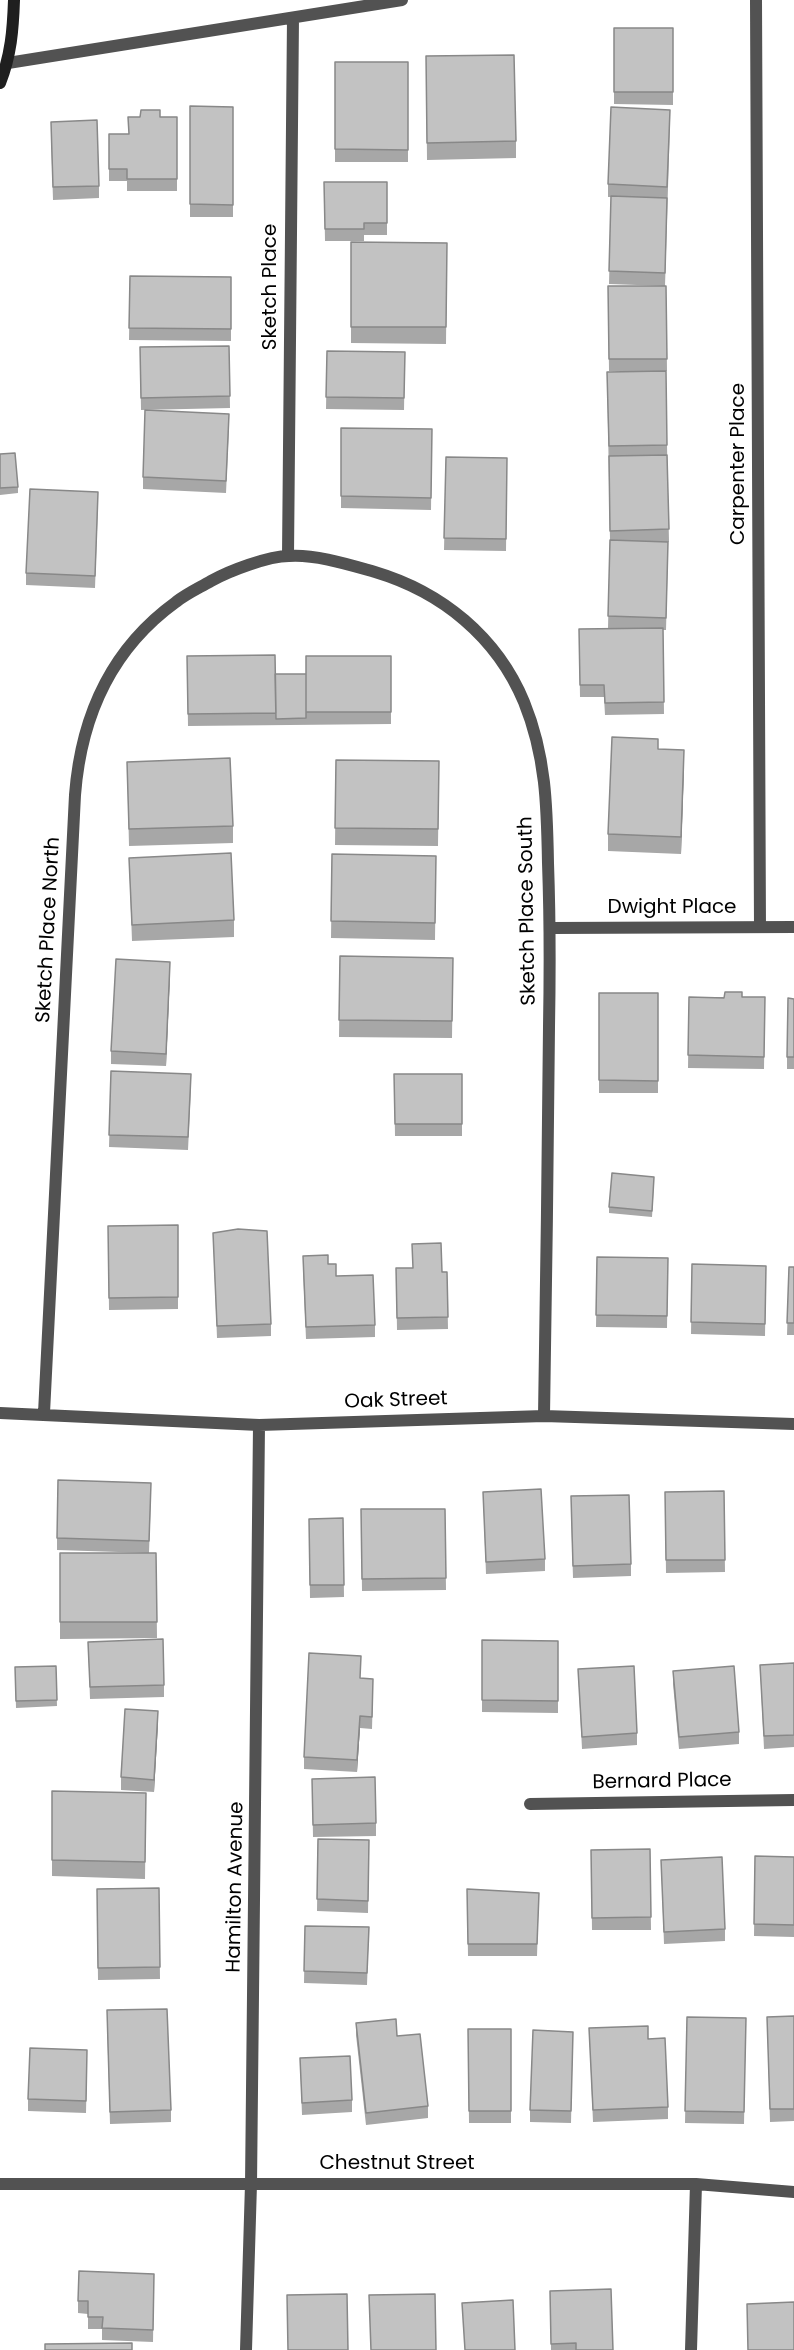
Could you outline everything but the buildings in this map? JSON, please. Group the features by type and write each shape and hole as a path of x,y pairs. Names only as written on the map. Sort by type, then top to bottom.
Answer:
{"street":[{"path":"0,83 8,63 13,37 14,0"},
{"path":"8,63 402,0"},
{"name":"Carpenter Place","path":"756,0 760,927"},
{"name":"Sketch Place","path":"288,555 293,18"},
{"name":"Sketch Place South","path":"288,555 352,565 392,577 440,599 474,628 506,667 524,701 536,739 546,788 551,927 544,1416"},
{"name":"Sketch Place North","path":"44,1413 75,795 77,765 89,716 110,674 138,636 176,602 216,578 260,562 288,555"},
{"name":"Dwight Place","path":"551,927 794,927"},
{"name":"Oak Street","path":"0,1413 44,1413 259,1425 544,1416 794,1424"},
{"name":"Hamilton Avenue","path":"246,2350 252,2184 259,1425"},
{"name":"Bernard Place","path":"530,1804 794,1800"},
{"name":"Chestnut Street","path":"0,2184 696,2184 794,2192"},
{"path":"692,2350 696,2184"}]}
